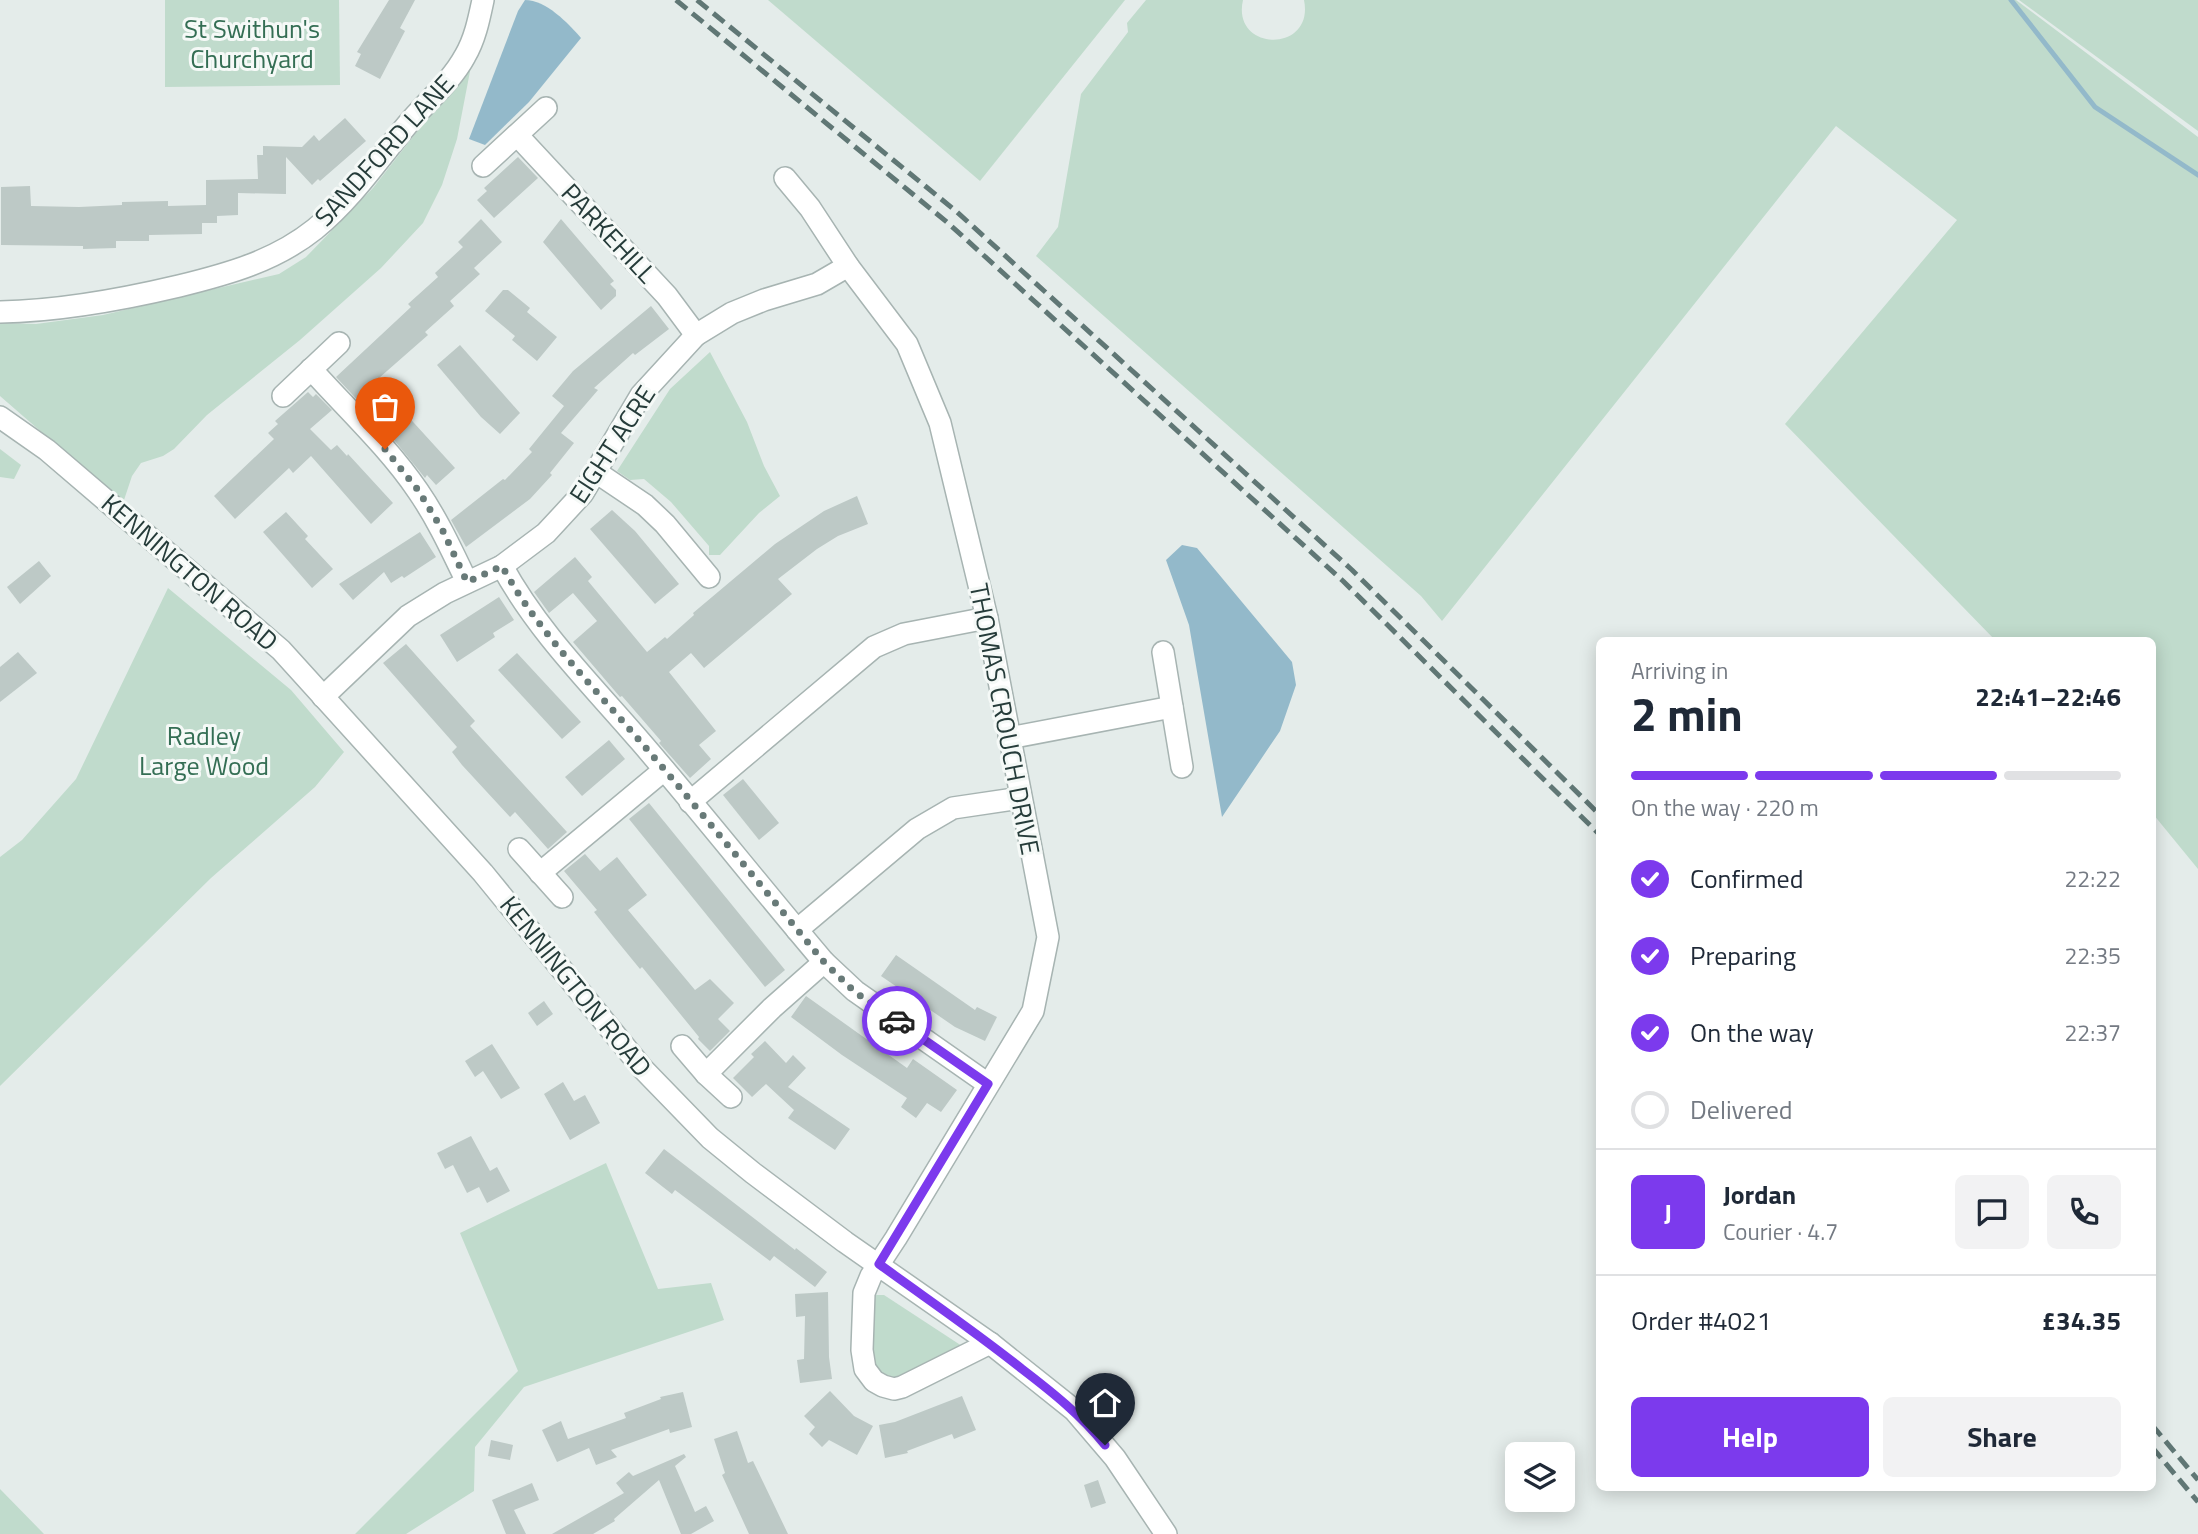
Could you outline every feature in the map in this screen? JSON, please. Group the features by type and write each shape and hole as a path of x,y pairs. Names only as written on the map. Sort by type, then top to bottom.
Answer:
{"street":[{"name":"SANDFORD LANE","path":"0,312 43,311 128,298 228,273 275,256 316,228 352,192 455,72 466,54 477,26 483,0"},
{"path":"483,166 546,108"},
{"name":"PARKEHILL","path":"517,135 667,296 696,335"},
{"name":"THOMAS CROUCH DRIVE","path":"785,178 810,208 848,266 907,344 940,423 987,618 1048,937 1033,1010 864,1293 862,1350 865,1369 874,1381 894,1389 902,1388 990,1343"},
{"name":"EIGHT ACRE","path":"323,697 408,616 467,582 502,566 546,533 576,501 596,472 641,395 696,335 732,313 817,284 848,266"},
{"path":"283,396 339,343"},
{"path":"311,369 385,449 418,490 443,531 467,582"},
{"name":"KENNINGTON ROAD","path":"0,417 47,450 281,650 483,873 670,1100 710,1138 753,1173 990,1343 1074,1410 1095,1433 1166,1534"},
{"path":"596,472 645,505 665,524 709,577"},
{"path":"502,566 524,605 545,634 664,770 824,962 855,992 988,1084"},
{"path":"690,802 874,647 904,634 987,618"},
{"path":"1163,652 1182,767"},
{"path":"1009,738 1172,707"},
{"path":"540,873 664,770"},
{"path":"797,930 917,828 953,807 1020,798"},
{"path":"519,849 562,897"},
{"path":"706,1074 772,1008 824,962"},
{"path":"682,1046 731,1097"}],"green space":[{"name":"St Swithun's Churchyard","path":"165,0 339,0 340,85 165,87"},
{"path":"768,0 1125,0 980,181"},
{"path":"1146,0 1243,0 1243,17 1249,30 1260,37 1273,40 1286,37 1297,30 1304,18 1304,0 2016,0 2198,137 2198,869 2156,818 2156,637 1992,637 1785,424 1957,220 1836,126 1442,621 1421,596 1036,256 1058,227 1081,94 1128,32 1127,23"},
{"path":"2019,0 2198,0 2198,131"},
{"path":"472,61 457,139 442,185 423,223 381,268 300,340 207,415 174,449 163,456 141,463 132,476 123,503 0,396 0,323 36,324 103,315 279,274 306,257 373,188"},
{"path":"710,352 747,422 764,466 780,496 759,513 720,555 709,555 709,546 671,502 644,479 630,480 617,471 670,389"},
{"path":"0,449 21,465 14,479 0,477"},
{"name":"Radley Large Wood","path":"168,588 291,690 344,752 315,787 211,878 0,1086 0,857 22,840 76,779"},
{"path":"606,1163 658,1289 711,1283 724,1320 524,1387 475,1447 474,1491 406,1534 355,1534 518,1371 460,1233"},
{"path":"876,1295 884,1295 965,1348 907,1379 886,1379 871,1363 868,1306"},
{"path":"0,1489 44,1534 0,1534"}],"water":[{"path":"525,0 549,8 581,38 529,102 485,145 469,139 518,11"},
{"path":"1182,545 1197,548 1292,662 1296,685 1280,731 1222,817 1189,625 1166,560"}],"building":[{"path":"389,0 415,0 400,28 405,31 380,79 355,66 361,54 357,52"},
{"path":"345,118 366,141 320,181 318,179 312,185 286,157 286,194 238,193 238,215 217,216 217,223 202,223 202,234 149,235 149,241 116,241 116,248 1,245 1,187 30,186 31,206 79,207 168,201 168,206 206,205 206,180 258,179 257,155 263,155 263,146 302,147 314,135 319,141"},
{"path":"518,157 538,178 494,218 477,200 487,191 484,188"},
{"path":"481,219 502,242 474,268 480,274 450,301 454,306 425,332 428,335 371,385 389,405 394,401 455,468 436,485 427,475 425,478 390,435 336,377 411,307 408,304 438,277 435,273 463,247 458,242"},
{"path":"561,219 614,281 610,284 616,290 616,296 601,310 543,242"},
{"path":"503,290 508,290 530,308 527,312 557,337 537,361 512,340 515,336 485,311"},
{"path":"651,306 669,329 635,355 633,353 594,388 598,390 561,433 574,443 550,473 552,475 530,499 466,547 451,520 505,480 532,452 529,449 564,406 552,396 573,371"},
{"path":"460,345 520,413 500,434 481,417 437,365"},
{"path":"308,392 313,397 316,394 332,410 310,429 331,450 337,445 347,456 348,454 393,503 371,524 311,456 293,473 289,468 235,519 214,496 274,439 268,433 278,424 275,421"},
{"path":"857,496 868,524 838,536 778,579 792,594 704,668 691,653 669,672 716,731 699,745 711,759 690,778 659,743 661,741 573,642 597,621 573,593 549,613 534,592 575,557 592,577 588,581 647,652 665,637 667,639 694,615 693,613 775,544 824,511"},
{"path":"612,510 635,531 679,584 655,604 590,529"},
{"path":"286,512 308,536 305,539 333,569 312,588 263,532"},
{"path":"420,532 436,557 404,578 402,576 391,583 384,572 353,600 339,584"},
{"path":"39,561 51,576 20,604 7,587"},
{"path":"499,597 514,620 493,633 495,637 457,662 440,635"},
{"path":"406,644 475,721 470,726 567,832 548,849 515,812 510,817 462,765 452,752 457,747 383,663"},
{"path":"18,652 37,673 0,702 0,667"},
{"path":"517,653 581,722 562,739 498,670"},
{"path":"609,740 625,759 582,796 565,777"},
{"path":"743,779 779,823 759,840 723,795"},
{"path":"649,803 785,970 765,987 629,819"},
{"path":"585,854 600,871 617,857 647,895 628,910 695,990 710,979 734,1003 718,1019 730,1031 710,1051 642,967 640,969 613,936 594,912 597,910 564,871"},
{"path":"896,955 975,1010 977,1007 997,1017 985,1041 955,1027 881,976"},
{"path":"806,996 907,1068 913,1059 957,1090 941,1112 927,1103 916,1118 901,1107 907,1098 791,1017"},
{"path":"544,1001 553,1014 537,1026 528,1013"},
{"path":"765,1041 786,1063 793,1055 806,1068 788,1087 850,1129 835,1150 788,1118 794,1110 766,1084 752,1097 733,1078 754,1057 751,1054"},
{"path":"492,1044 520,1088 501,1099 483,1071 475,1077 465,1061"},
{"path":"563,1082 574,1101 585,1095 600,1123 570,1140 544,1094"},
{"path":"471,1136 490,1171 497,1167 510,1191 487,1203 479,1187 467,1193 453,1165 445,1169 437,1153"},
{"path":"664,1149 827,1272 815,1287 774,1256 770,1261 675,1190 672,1194 645,1173"},
{"path":"828,1292 832,1379 800,1383 797,1360 804,1359 805,1316 796,1317 795,1294"},
{"path":"830,1391 854,1416 873,1426 857,1455 829,1440 822,1447 809,1434 815,1427 804,1416"},
{"path":"683,1392 692,1427 670,1433 669,1429 611,1450 617,1457 596,1465 589,1448 557,1462 542,1430 561,1421 568,1439 626,1418 624,1413 661,1399 660,1397"},
{"path":"962,1396 976,1430 954,1439 952,1434 907,1451 908,1453 885,1458 879,1425 895,1422"},
{"path":"737,1431 748,1463 753,1461 788,1534 749,1534 722,1475 725,1473 714,1439"},
{"path":"491,1440 513,1445 510,1460 488,1456"},
{"path":"684,1454 686,1457 675,1466 695,1512 706,1506 714,1521 691,1534 681,1534 659,1480 614,1519 615,1521 593,1534 552,1534 624,1493 616,1483 629,1472 633,1476"},
{"path":"1098,1480 1106,1503 1091,1508 1084,1485"},
{"path":"532,1483 539,1500 514,1510 526,1534 506,1534 492,1500"}],"waterway":[{"path":"2011,0 2095,107 2198,175"}],"railway":[{"path":"676,0 948,223 1343,581 1596,831"},
{"path":"697,0 957,212 1352,570 1596,811"},
{"path":"2156,1430 2198,1480"},
{"path":"2156,1452 2198,1502"}],"way so far":[{"path":"385,449 418,490 443,531 467,582 502,566 524,605 545,634 641,742 824,962 855,992 897,1021"}],"route":[{"path":"897,1021 988,1084 879,1264 1027,1372 1074,1410 1105,1445"}]}
